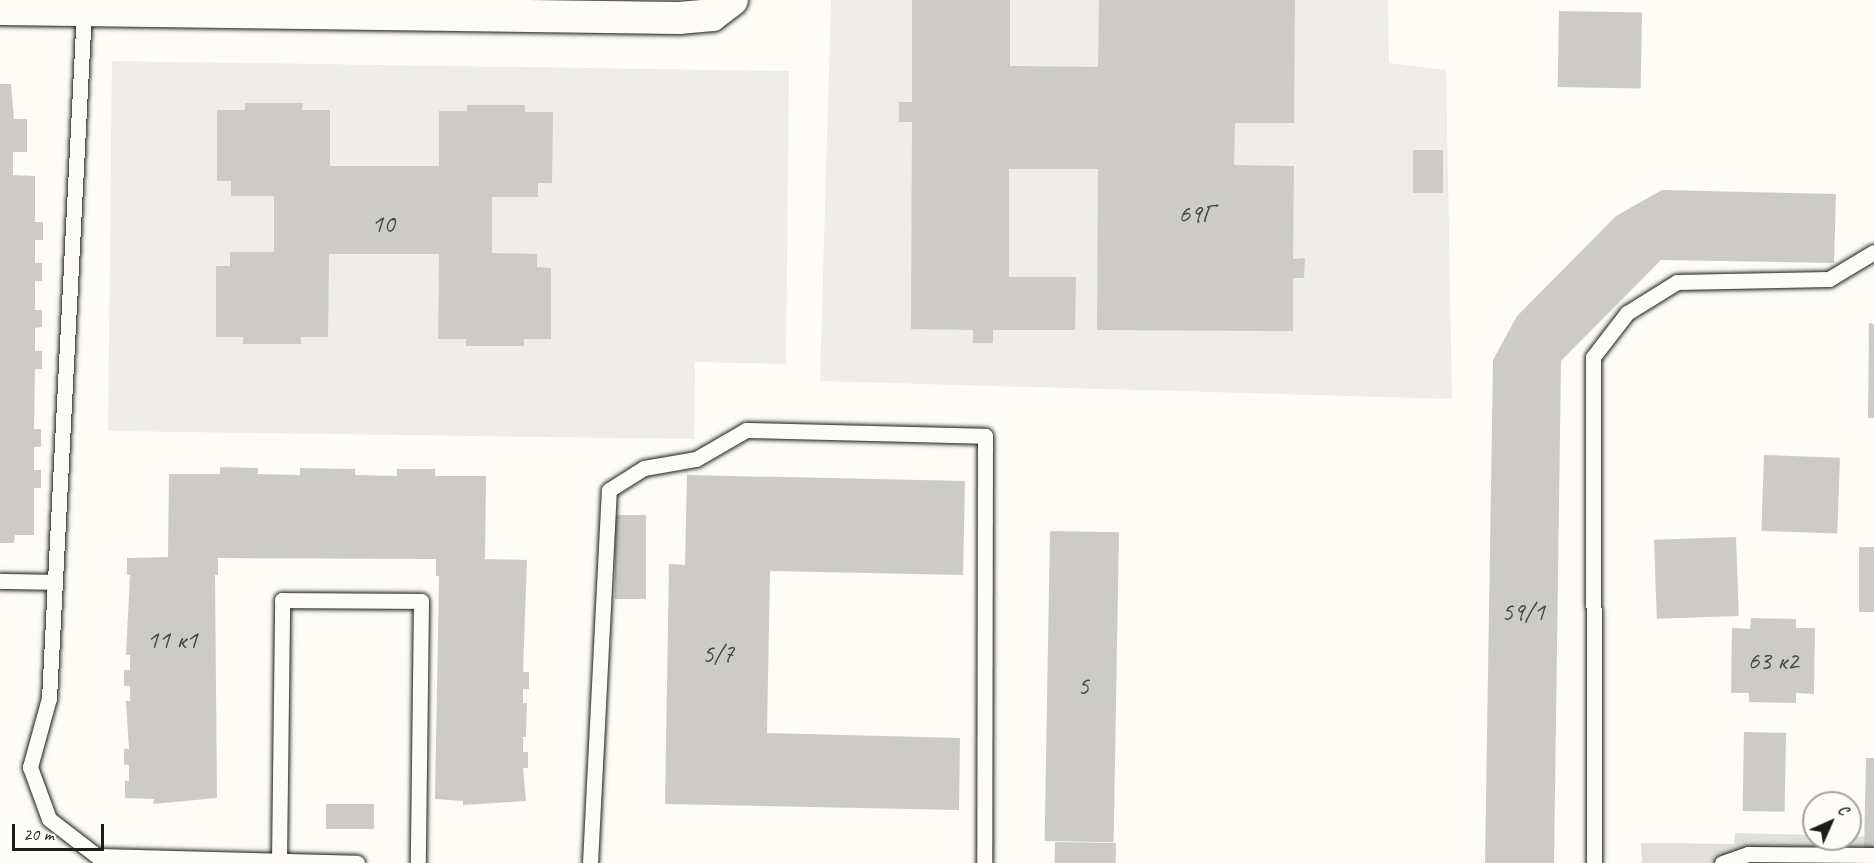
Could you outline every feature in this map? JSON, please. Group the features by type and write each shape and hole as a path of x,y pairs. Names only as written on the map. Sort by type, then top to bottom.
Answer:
{"street":[{"path":"0,9 679,18 712,15 732,0"}],"lane":[{"path":"84,10 49,698 30,767 50,819 97,856 357,863"},
{"path":"1594,863 1593,357 1627,313 1677,282 1829,279 1874,252"},
{"path":"590,863 609,490 644,468 696,459 746,430 985,436 984,863"},
{"path":"0,581 55,582"},
{"path":"279,861 282,600 421,601 418,863"},
{"path":"1722,863 1748,854 1874,855"}],"shaded area":[{"path":"831,0 1388,0 1389,63 1446,70 1452,399 820,381"},
{"path":"112,61 789,71 786,364 695,362 694,439 108,431"},
{"path":"1735,833 1802,835 1802,851 1862,851 1862,837 1874,836 1874,863 1642,863 1641,843 1734,844"}],"building":[{"path":"912,0 1010,0 1010,66 1098,67 1099,0 1295,0 1294,123 1235,123 1234,165 1294,166 1293,259 1305,258 1304,278 1293,278 1293,331 1097,330 1098,169 1009,169 1009,277 1076,277 1075,330 993,330 993,343 973,343 973,330 911,329 912,122 899,122 899,102 912,102"},
{"path":"1559,11 1642,12 1641,88 1558,87"},
{"path":"0,84 11,84 14,119 27,119 27,152 13,152 13,175 35,176 35,222 43,222 43,240 35,240 35,263 42,263 42,281 35,281 35,310 42,310 42,327 35,328 35,351 42,351 42,369 35,369 34,429 41,429 41,447 34,447 34,470 41,470 41,488 34,488 34,535 15,535 14,543 0,543"},
{"path":"245,103 303,103 302,110 330,110 330,166 439,166 439,111 467,111 467,105 525,105 525,112 553,112 552,183 538,183 538,197 492,197 492,253 537,254 537,267 551,268 551,339 524,339 524,346 466,346 466,339 438,339 439,254 329,254 328,337 301,337 301,344 243,344 243,337 216,337 216,266 230,266 230,252 274,252 274,196 231,196 231,181 217,181 217,110 245,110"},
{"path":"1413,150 1443,150 1443,193 1413,193"},
{"path":"1662,190 1836,194 1834,263 1661,260 1561,361 1554,863 1485,863 1493,360 1517,316 1616,216"},
{"path":"1869,323 1874,324 1874,418 1868,418"},
{"path":"1764,455 1840,458 1837,534 1761,531"},
{"path":"220,467 258,468 258,474 300,475 300,468 355,469 355,475 397,476 397,469 435,469 435,476 486,476 485,559 527,560 523,672 529,672 529,689 523,689 523,703 527,703 526,737 523,737 523,752 528,752 528,768 523,768 526,801 463,805 463,801 435,799 439,576 436,576 436,559 218,558 218,575 215,575 217,798 153,804 154,799 125,798 125,781 129,781 129,765 124,765 124,749 129,749 126,701 130,701 130,686 124,686 124,670 130,670 130,655 126,655 130,575 127,575 127,558 168,557 169,474 220,474"},
{"path":"687,475 965,481 963,575 770,571 767,733 960,738 959,810 665,804 669,564 685,565"},
{"path":"615,515 646,515 646,599 615,599"},
{"path":"1050,531 1119,532 1114,842 1045,841"},
{"path":"1736,537 1739,616 1657,619 1654,540"},
{"path":"1859,547 1874,547 1874,612 1859,612"},
{"path":"1751,618 1796,619 1796,628 1815,628 1814,694 1796,693 1796,703 1749,702 1749,693 1731,693 1732,628 1750,629"},
{"path":"1744,732 1786,733 1785,812 1743,811"},
{"path":"1866,758 1874,758 1874,853 1864,852"},
{"path":"326,804 374,804 374,829 326,829"},
{"path":"1055,842 1116,843 1116,863 1055,863"}]}
